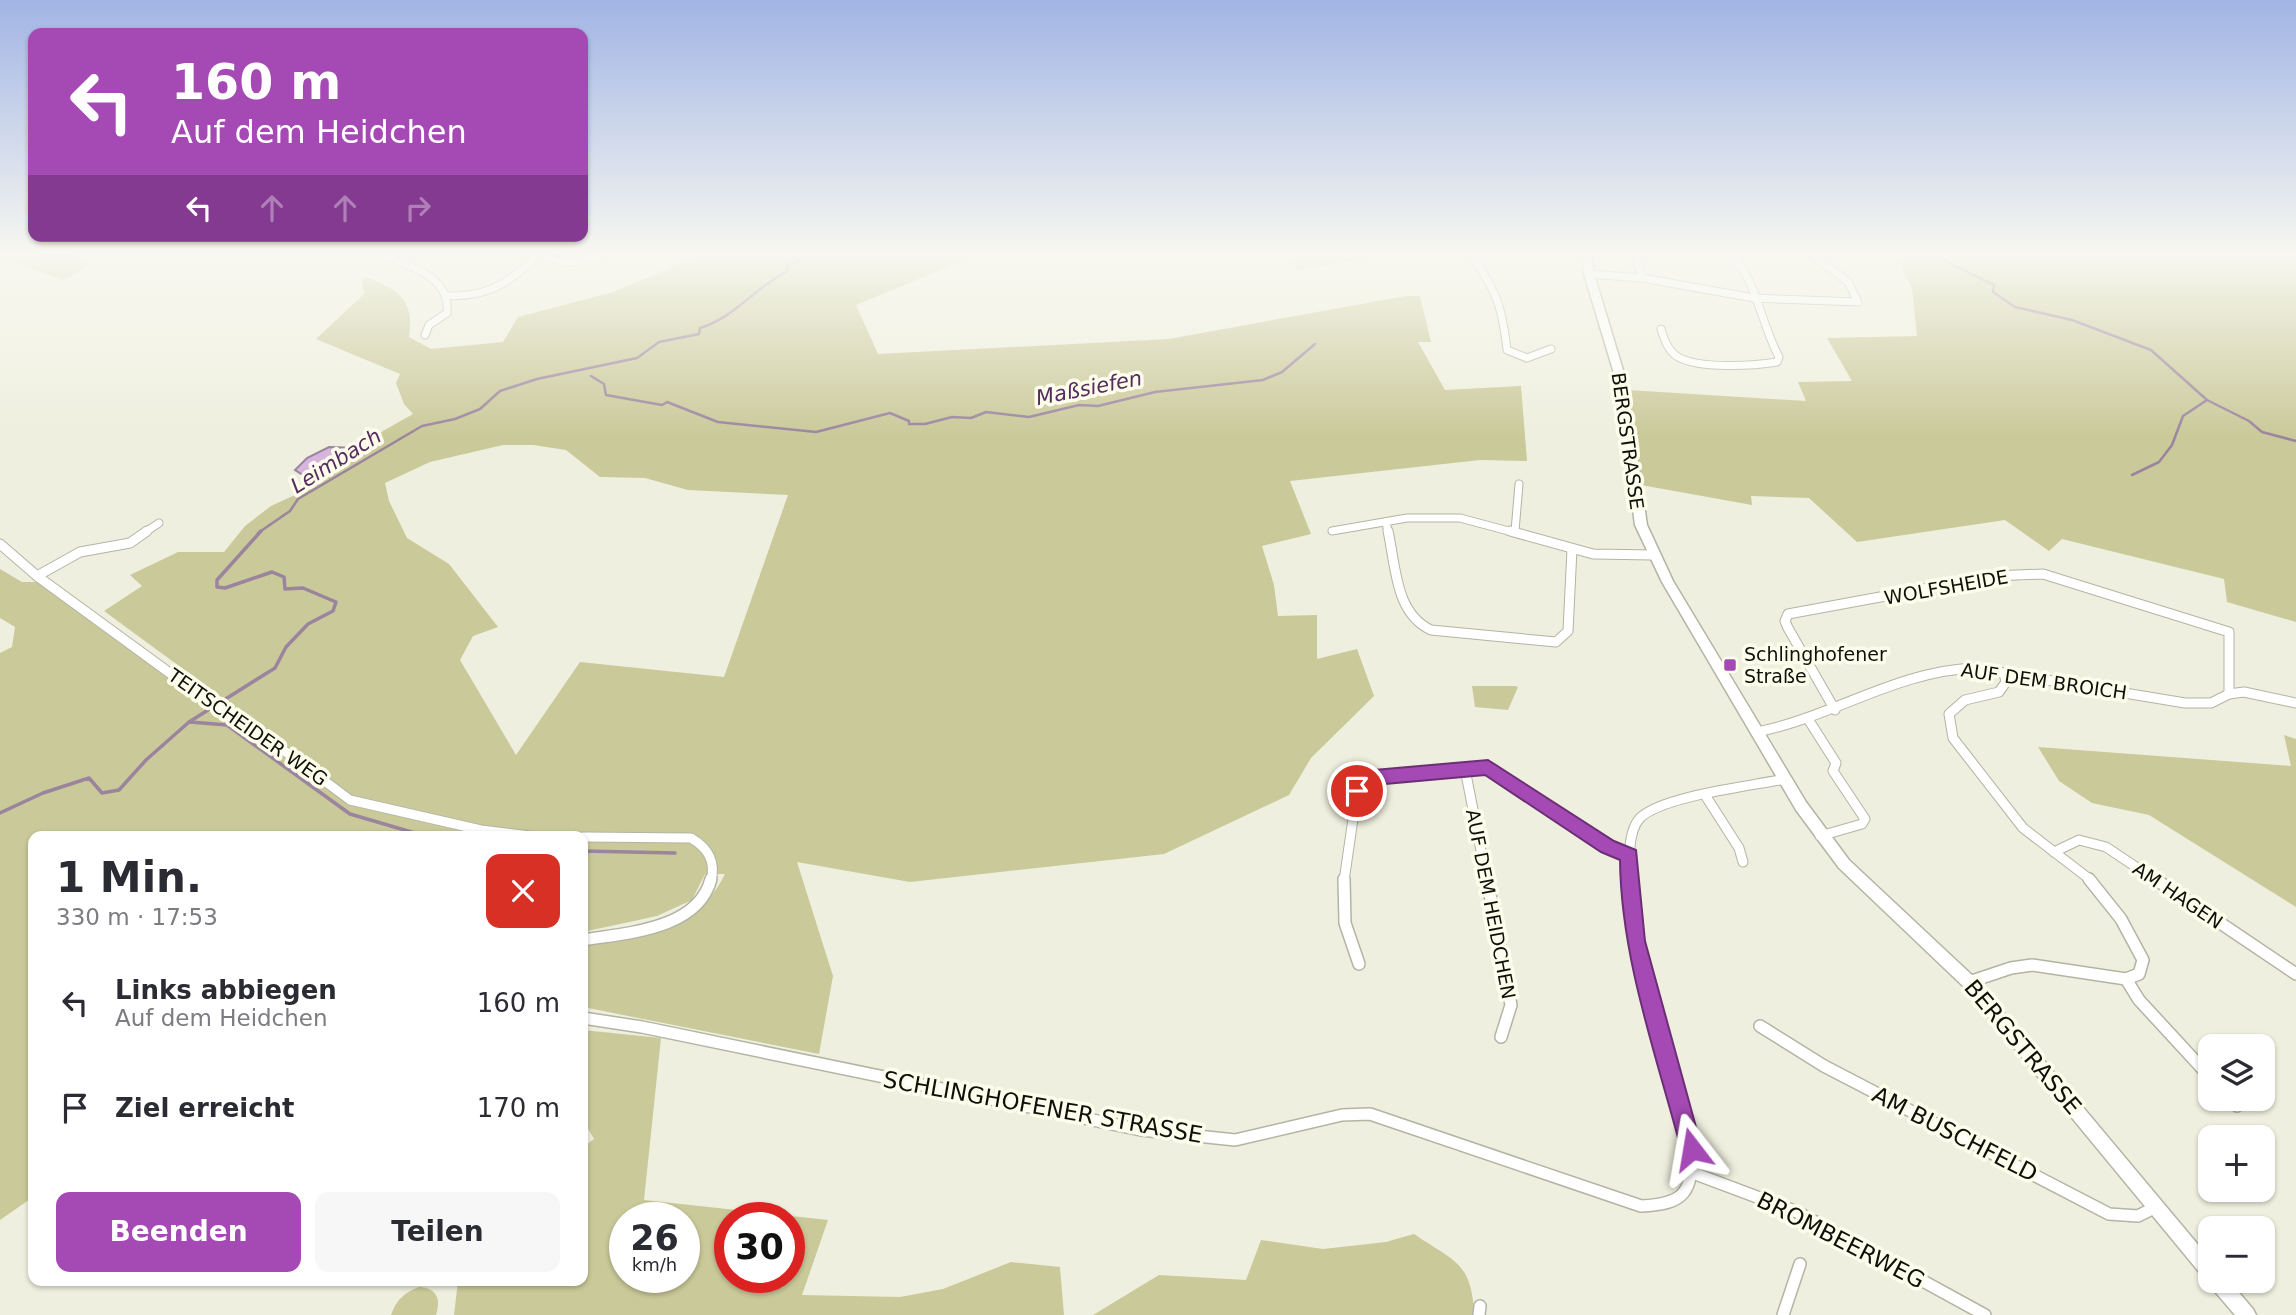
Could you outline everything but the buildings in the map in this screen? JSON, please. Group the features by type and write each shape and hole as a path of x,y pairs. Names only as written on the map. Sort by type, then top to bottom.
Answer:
{"street":[{"path":"425,335 429,325 443,315"},
{"path":"1503,315 1507,350 1528,358 1551,349"},
{"name":"BERGSTRASSE","path":"1601,315 1621,380 1637,506 1653,555 1820,836 1852,872 1969,982 2198,1258"},
{"path":"1661,329 1669,350 1684,360 1773,364 1779,357 1760,315"},
{"path":"1515,531 1519,484"},
{"path":"1332,531 1430,517 1460,518 1603,555 1653,555"},
{"path":"1386,522 1404,606 1416,623 1432,631 1556,642 1567,631 1573,549"},
{"path":"37,576 80,552 130,543 159,523"},
{"name":"TEITSCHEIDER WEG","path":"0,544 37,576 350,800 489,831"},
{"name":"WOLFSHEIDE","path":"1835,710 1788,628 1785,621 1788,614 1994,576 2043,573 2230,632 2228,694"},
{"name":"AUF DEM BROICH","path":"1757,732 1835,710 1938,669 1974,668 2185,703 2217,702 2228,694 2244,692 2296,703"},
{"path":"1969,982 2011,968 2032,965 2126,979 2139,974 2143,960 2121,919 2094,883 2023,828 1959,747 1949,726 1950,714 1955,705 1965,699 1999,692 2004,688 2004,673"},
{"path":"1808,719 1836,763 1833,771 1865,819 1862,824 1820,836"},
{"path":"1359,964 1351,949 1342,874 1357,791 1364,780 1488,767 1608,846 1629,855"},
{"name":"AUF DEM HEIDCHEN","path":"1465,769 1511,1005 1501,1037"},
{"path":"1693,1173 1692,1149 1636,941 1630,904 1629,855 1637,820 1658,805 1784,779"},
{"path":"1705,795 1739,848 1743,862"},
{"path":"588,837 691,838 703,844 713,861 713,875 707,891 692,909 671,921 588,939"},
{"name":"AM HAGEN","path":"2054,852 2078,840 2106,847 2296,974"},
{"path":"2126,979 2139,1000 2198,1064"},
{"name":"SCHLINGHOFENER STRASSE","path":"588,1019 642,1027 1142,1130 1235,1140 1342,1115 1370,1114 1641,1206 1668,1206 1687,1193 1693,1173"},
{"name":"AM BUSCHFELD","path":"1760,1026 1824,1066 2109,1214 2138,1216 2156,1207"},
{"name":"BROMBEERWEG","path":"1693,1173 1797,1212 1985,1315"},
{"path":"1783,1315 1800,1264"},
{"path":"2228,1293 2247,1315"}],"shaded area":[{"path":"341,315 409,315 409,337 431,349 503,342 518,317 861,315 878,354 1169,339 1299,315 1425,315 1431,342 1418,342 1445,390 1521,386 1527,461 1480,460 1290,481 1311,534 1262,546 1274,585 1278,616 1317,615 1317,659 1357,649 1374,696 1311,758 1289,795 1164,854 910,882 797,862 833,976 819,1054 588,1008 588,944 646,934 682,921 698,910 725,874 705,874 692,900 657,916 588,931 588,831 28,831 28,1200 0,1220 0,653 12,647 15,627 0,618 0,569 22,582 37,582 211,708 224,699 104,611 142,586 130,575 178,552 224,552 245,526 271,506 321,483 383,431 413,414 404,404 396,383 400,374 316,339","holes":["503,445 533,445 566,450 600,477 645,478 688,490 788,495 724,677 580,662 516,755 460,660 473,636 498,627 449,564 407,538 389,501 385,483 430,462"]},
{"path":"1915,315 2296,315 2296,622 2227,602 2224,579 2062,539 2049,551 2005,520 1857,542 1809,498 1751,496 1752,505 1641,485 1628,390 1806,401 1798,382 1852,381 1827,338 1917,336"},
{"path":"1472,686 1518,687 1508,710 1475,707"},
{"path":"2284,735 2296,739 2296,907 2149,815 2092,803 2059,781 2038,747 2291,766"},
{"path":"588,1031 661,1038 644,1200 662,1202 609,1202 609,1293 700,1293 700,1206 714,1208 714,1293 900,1297 943,1289 1011,1262 1060,1267 1064,1315 454,1315 457,1286 588,1286 588,1143 594,1139 588,1129"},
{"path":"805,1218 828,1220 805,1286"},
{"path":"1414,1234 1450,1258 1465,1273 1473,1297 1474,1315 1093,1315 1159,1275 1246,1280 1261,1240 1323,1249 1386,1242"},
{"path":"419,1287 436,1295 436,1315 391,1315 402,1297"}],"water":[{"path":"329,447 358,448 322,478 306,477 295,470 307,458"}],"waterway":[{"name":"Leimbach","path":"258,533 290,511 298,499 422,426 455,419 480,409 500,391 537,379 637,358 659,342 699,334 700,328 727,315"},
{"path":"2052,315 2072,320 2151,350 2207,400"},
{"name":"Maßsiefen","path":"591,376 604,384 606,395 662,405 667,402 718,422 816,432 890,413 909,421 909,424 925,424 952,417 971,418 986,412 1029,417 1079,405 1098,406 1155,392 1263,380 1282,372 1315,344"},
{"path":"2132,475 2159,462 2172,445 2183,416 2207,400"},
{"path":"2207,400 2249,421 2262,432 2296,441"},
{"name":"Leimbach","path":"0,813 43,793 89,778 102,793 119,790 146,760 189,722 275,668 286,647 308,624 333,611 336,602 303,588 285,589 284,577 272,572 225,588 217,587 217,580 261,531"},
{"path":"190,722 227,725 350,814 408,831"},
{"path":"588,851 675,853"}],"place":[{"name":"Schlinghofener Straße","path":"1730,665"}],"route":[{"path":"1357,791 1364,780 1374,778 1488,767 1608,846 1629,855 1630,904 1636,941 1692,1149"}]}
